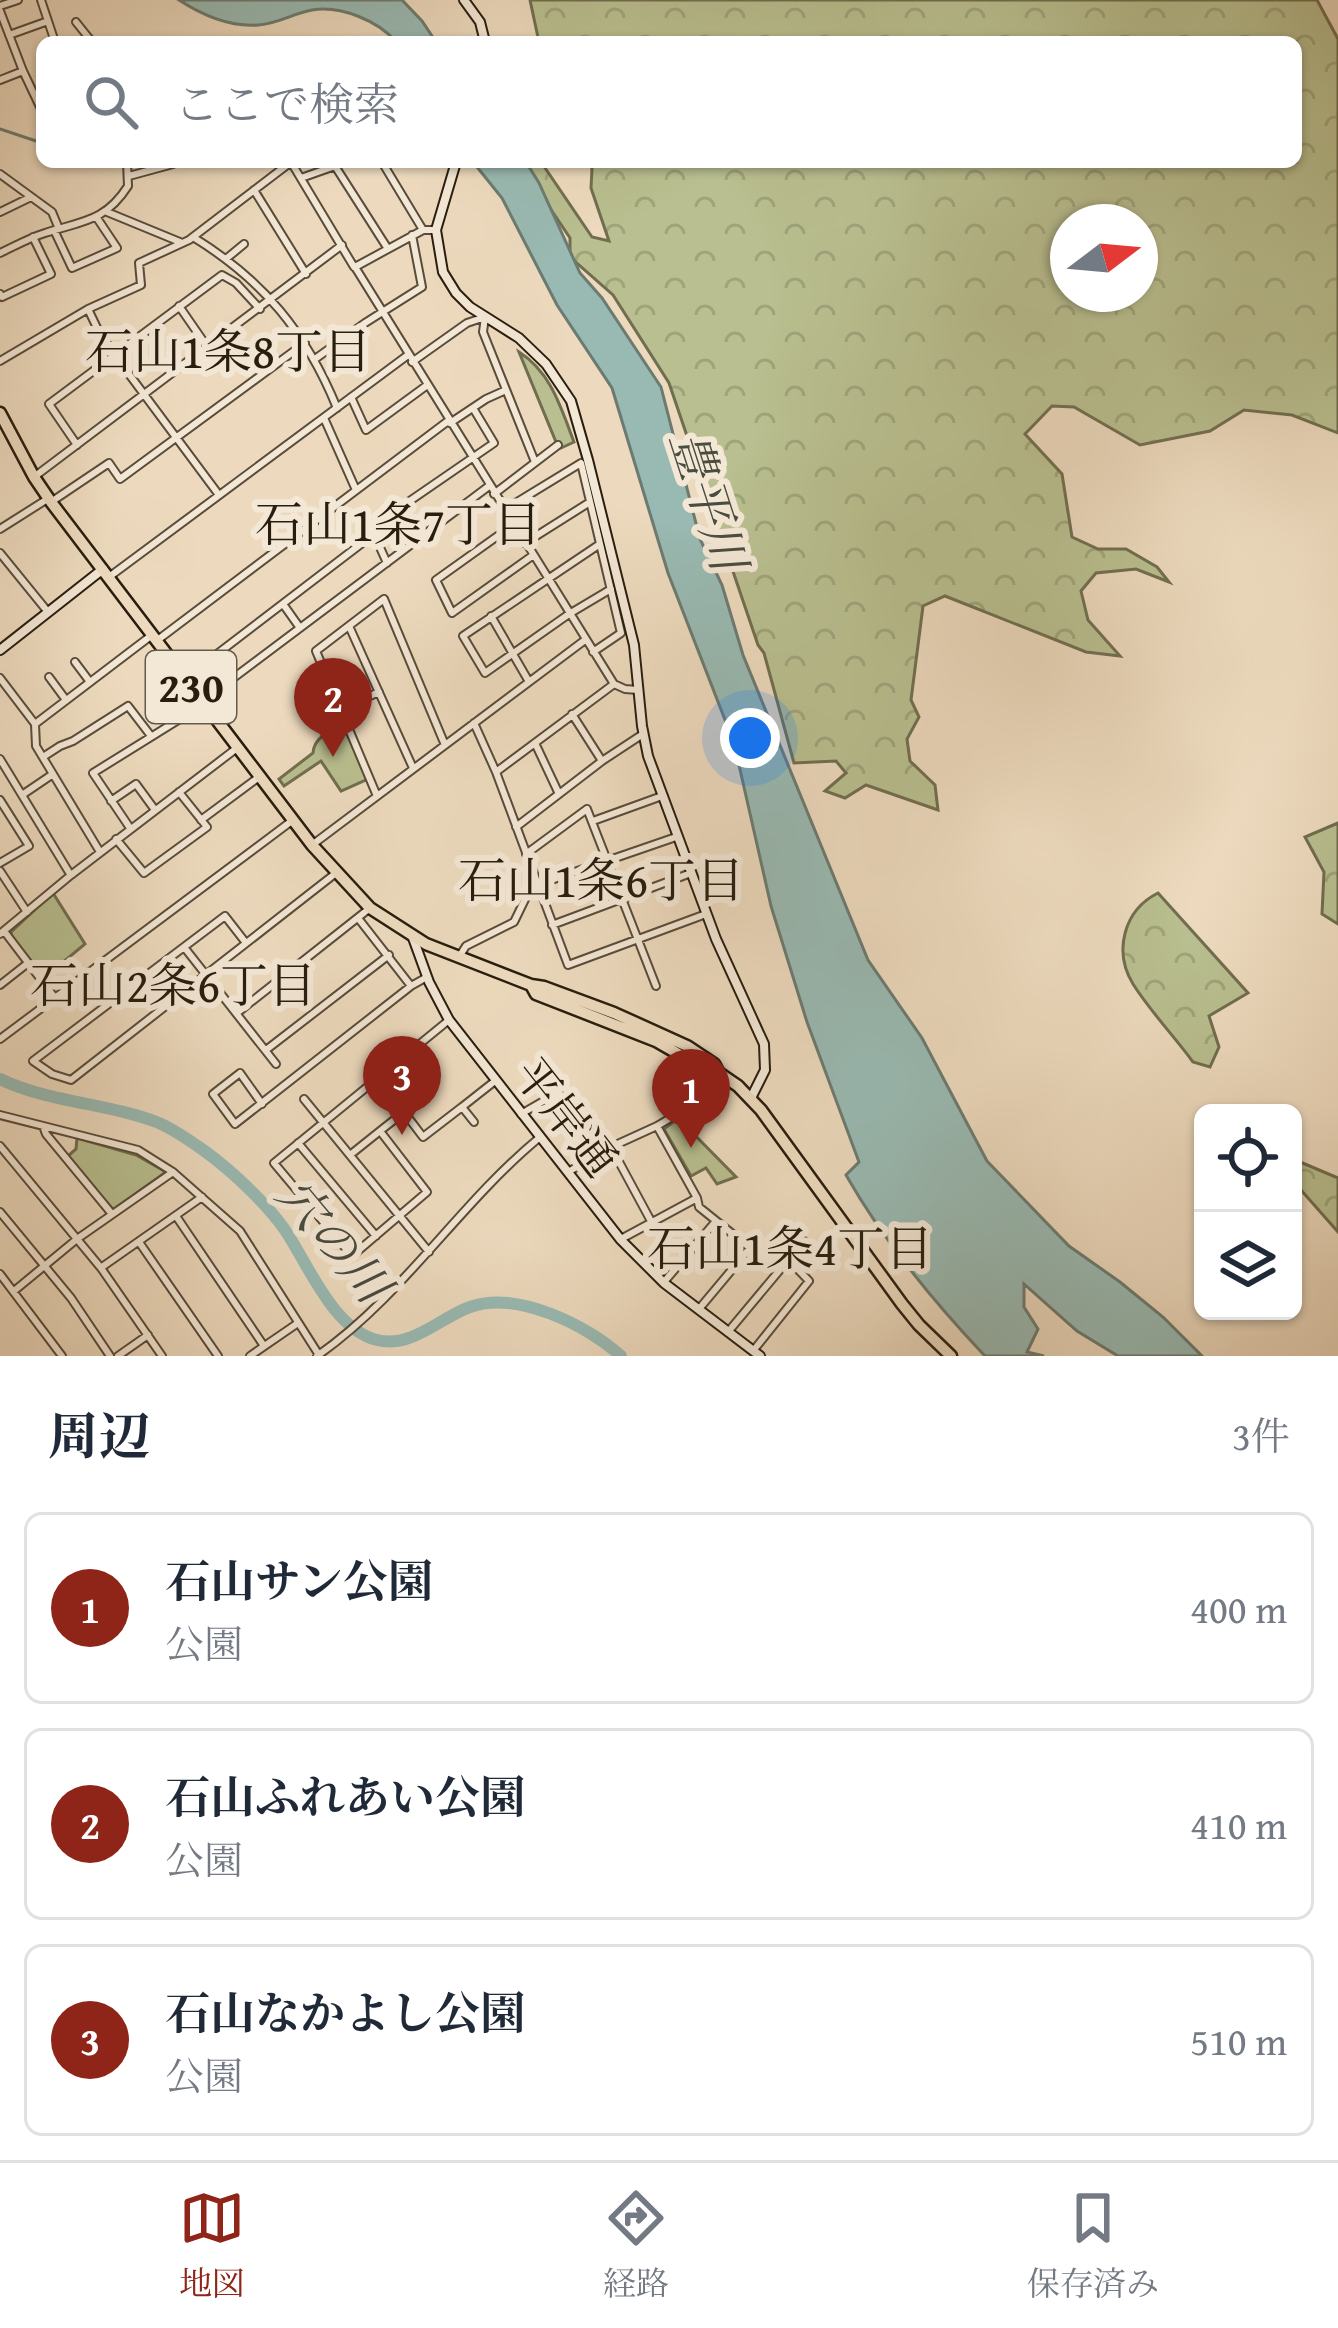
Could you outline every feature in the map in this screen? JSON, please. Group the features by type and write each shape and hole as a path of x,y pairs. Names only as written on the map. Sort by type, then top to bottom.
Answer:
{"highway":[{"name":"230","path":"0,416 50,500 312,845 370,908 412,936 658,1032 714,1064 761,1110 902,1304 952,1356"}],"street":[{"path":"18,0 0,8 36,98"},
{"path":"41,0 53,36"},
{"path":"464,0 484,36"},
{"path":"9,35 48,21"},
{"path":"76,22 87,36"},
{"path":"0,80 23,71"},
{"path":"0,254 33,237 107,212 128,186 128,168"},
{"path":"129,176 158,168"},
{"path":"0,361 88,309 141,285 139,263 193,237 283,168"},
{"path":"295,168 585,640 614,684 638,690"},
{"path":"301,178 328,168"},
{"path":"335,168 388,249"},
{"path":"386,168 423,230"},
{"path":"454,168 436,230 443,272 470,307 519,338 546,364 571,401 634,644 643,734 706,914 764,1044 765,1070 750,1100"},
{"path":"0,174 52,212 72,268 117,248 97,218"},
{"path":"254,190 306,274"},
{"path":"0,212 31,197"},
{"path":"107,212 180,242"},
{"path":"355,267 412,235 436,230"},
{"path":"315,360 422,287 412,235"},
{"path":"0,294 51,274 33,237"},
{"path":"193,237 226,258 272,300 305,343 337,408"},
{"path":"226,258 244,244"},
{"path":"34,477 342,245"},
{"path":"77,445 49,404 114,354 222,274 260,309"},
{"path":"179,306 208,348"},
{"path":"88,309 114,354 219,495"},
{"path":"0,632 4,646 351,398 466,323 484,317"},
{"path":"484,317 483,332 536,462"},
{"path":"0,529 109,463 121,479 305,343"},
{"path":"351,398 366,430 427,386"},
{"path":"35,724 449,422 506,390"},
{"path":"413,543 398,509 494,443 473,409"},
{"path":"324,418 356,490"},
{"path":"130,828 93,773 203,703 413,543 558,445"},
{"path":"504,510 581,463 621,633 593,652"},
{"path":"525,544 590,502"},
{"path":"513,525 436,580 452,613 532,555"},
{"path":"184,678 374,534 387,562"},
{"path":"600,544 463,636 485,673 611,589"},
{"path":"0,553 48,612"},
{"path":"377,796 316,651 384,599 445,745"},
{"path":"283,604 300,628"},
{"path":"490,616 529,682"},
{"path":"349,626 413,768"},
{"path":"312,845 585,640"},
{"path":"74,662 90,682"},
{"path":"49,676 66,700"},
{"path":"0,678 35,724 36,746 100,852"},
{"path":"496,772 614,684"},
{"path":"340,709 379,692"},
{"path":"43,757 128,706 151,736"},
{"path":"572,714 602,761"},
{"path":"474,723 568,964 706,914"},
{"path":"516,827 643,734"},
{"path":"535,743 560,794"},
{"path":"55,998 2,933 237,748"},
{"path":"0,759 3,771 70,875"},
{"path":"22,795 53,774"},
{"path":"201,820 259,777"},
{"path":"111,802 136,784 154,810"},
{"path":"116,839 144,874 207,827 179,792"},
{"path":"593,821 662,796"},
{"path":"0,800 29,846 0,867 27,912"},
{"path":"526,854 587,809 656,986"},
{"path":"0,1039 293,820"},
{"path":"459,957 466,946 514,922 531,887 676,837"},
{"path":"246,943 225,916 33,1060 71,1080 336,873"},
{"path":"552,925 691,873"},
{"path":"237,1013 370,908"},
{"path":"358,918 411,986"},
{"name":"平岸通","path":"412,936 449,1020 621,1240 664,1283 756,1353"},
{"path":"184,947 276,1064"},
{"path":"266,1050 389,955"},
{"path":"0,985 28,963"},
{"path":"262,1104 240,1073 213,1094 236,1124 262,1104 411,986 427,976"},
{"path":"380,1131 427,1192 352,1256 274,1162 449,1020"},
{"path":"567,1173 684,1110 719,1073"},
{"path":"350,1155 404,1112 423,1137 495,1081"},
{"path":"521,1114 559,1092 568,1112 588,1126"},
{"path":"304,1099 429,1252"},
{"path":"462,1108 474,1122"},
{"path":"0,1115 138,1150 173,1172 240,1231 318,1355 360,1323 511,1161 539,1138"},
{"path":"43,1126 112,1214"},
{"path":"657,1126 699,1207 750,1248 698,1311"},
{"path":"298,1143 376,1236"},
{"path":"0,1146 101,1268 162,1356"},
{"path":"611,1147 652,1223"},
{"path":"14,1291 77,1239 173,1172"},
{"path":"101,1268 202,1197"},
{"path":"621,1240 697,1198"},
{"path":"0,1212 114,1356 148,1335"},
{"path":"176,1216 264,1346"},
{"path":"664,1283 716,1221"},
{"path":"728,1332 804,1240"},
{"path":"139,1242 218,1356"},
{"path":"756,1353 809,1281 788,1259"},
{"path":"0,1274 62,1356"},
{"path":"250,1356 298,1323"}],"green space":[{"path":"530,0 1317,0 1338,39 1338,433 1292,415 1244,410 1210,431 1140,445 1074,407 1052,406 1025,434 1062,474 1072,537 1098,549 1126,549 1157,567 1169,582 1136,569 1096,573 1081,591 1088,620 1120,656 1086,652 945,596 923,606 911,700 919,717 907,739 910,761 935,785 938,810 866,785 845,798 825,791 846,773 836,761 794,763 764,653 669,383 613,295 570,257 570,238 523,168 545,168 592,237 609,241 591,188 592,168 1302,168 1302,36 538,36"},
{"path":"519,352 547,380 574,442 561,448 556,442"},
{"path":"343,725 368,779 341,791 321,761 284,786 279,779 313,753 324,735"},
{"path":"1338,823 1338,924 1322,914 1324,872 1305,837"},
{"path":"53,893 85,944 44,978 11,932"},
{"path":"1158,893 1248,993 1209,1016 1219,1047 1210,1067 1193,1062 1127,971 1125,932 1137,910"},
{"path":"678,1118 736,1177 717,1184 706,1168 691,1176 664,1129"},
{"path":"77,1138 136,1155 166,1172 111,1208 68,1156 76,1149"},
{"path":"1302,1163 1338,1178 1338,1232 1302,1191"}],"water":[{"path":"179,0 402,0 432,36 391,36 369,21 335,10 312,10 258,25 197,11"},
{"path":"478,168 530,168 580,273 661,387 700,539 868,960 922,1038 987,1161 1069,1246 1163,1317 1202,1356 1118,1356 1077,1331 1024,1284 1024,1307 1038,1329 1027,1352 1044,1356 985,1356 910,1270 861,1200 846,1175 859,1162 807,1022 771,906 734,743 668,573 612,388 557,305 502,198"}],"waterway":[{"path":"0,129 36,141"},
{"name":"穴の川","path":"0,1079 159,1123 201,1148 269,1210 335,1309 361,1334 390,1342 402,1340 470,1307 508,1303 570,1322 621,1356"}],"place":[{"name":"石山ふれあい公園","path":"333,757"},
{"name":"石山なかよし公園","path":"402,1135"},
{"name":"石山サン公園","path":"691,1148"}],"district":[{"name":"石山1条8丁目","path":"228,351"},
{"name":"石山1条7丁目","path":"398,524"},
{"name":"石山1条6丁目","path":"601,880"},
{"name":"石山2条6丁目","path":"173,985"},
{"name":"石山1条4丁目","path":"790,1248"}],"water label":[{"name":"豊平川","path":"709,500"}]}
